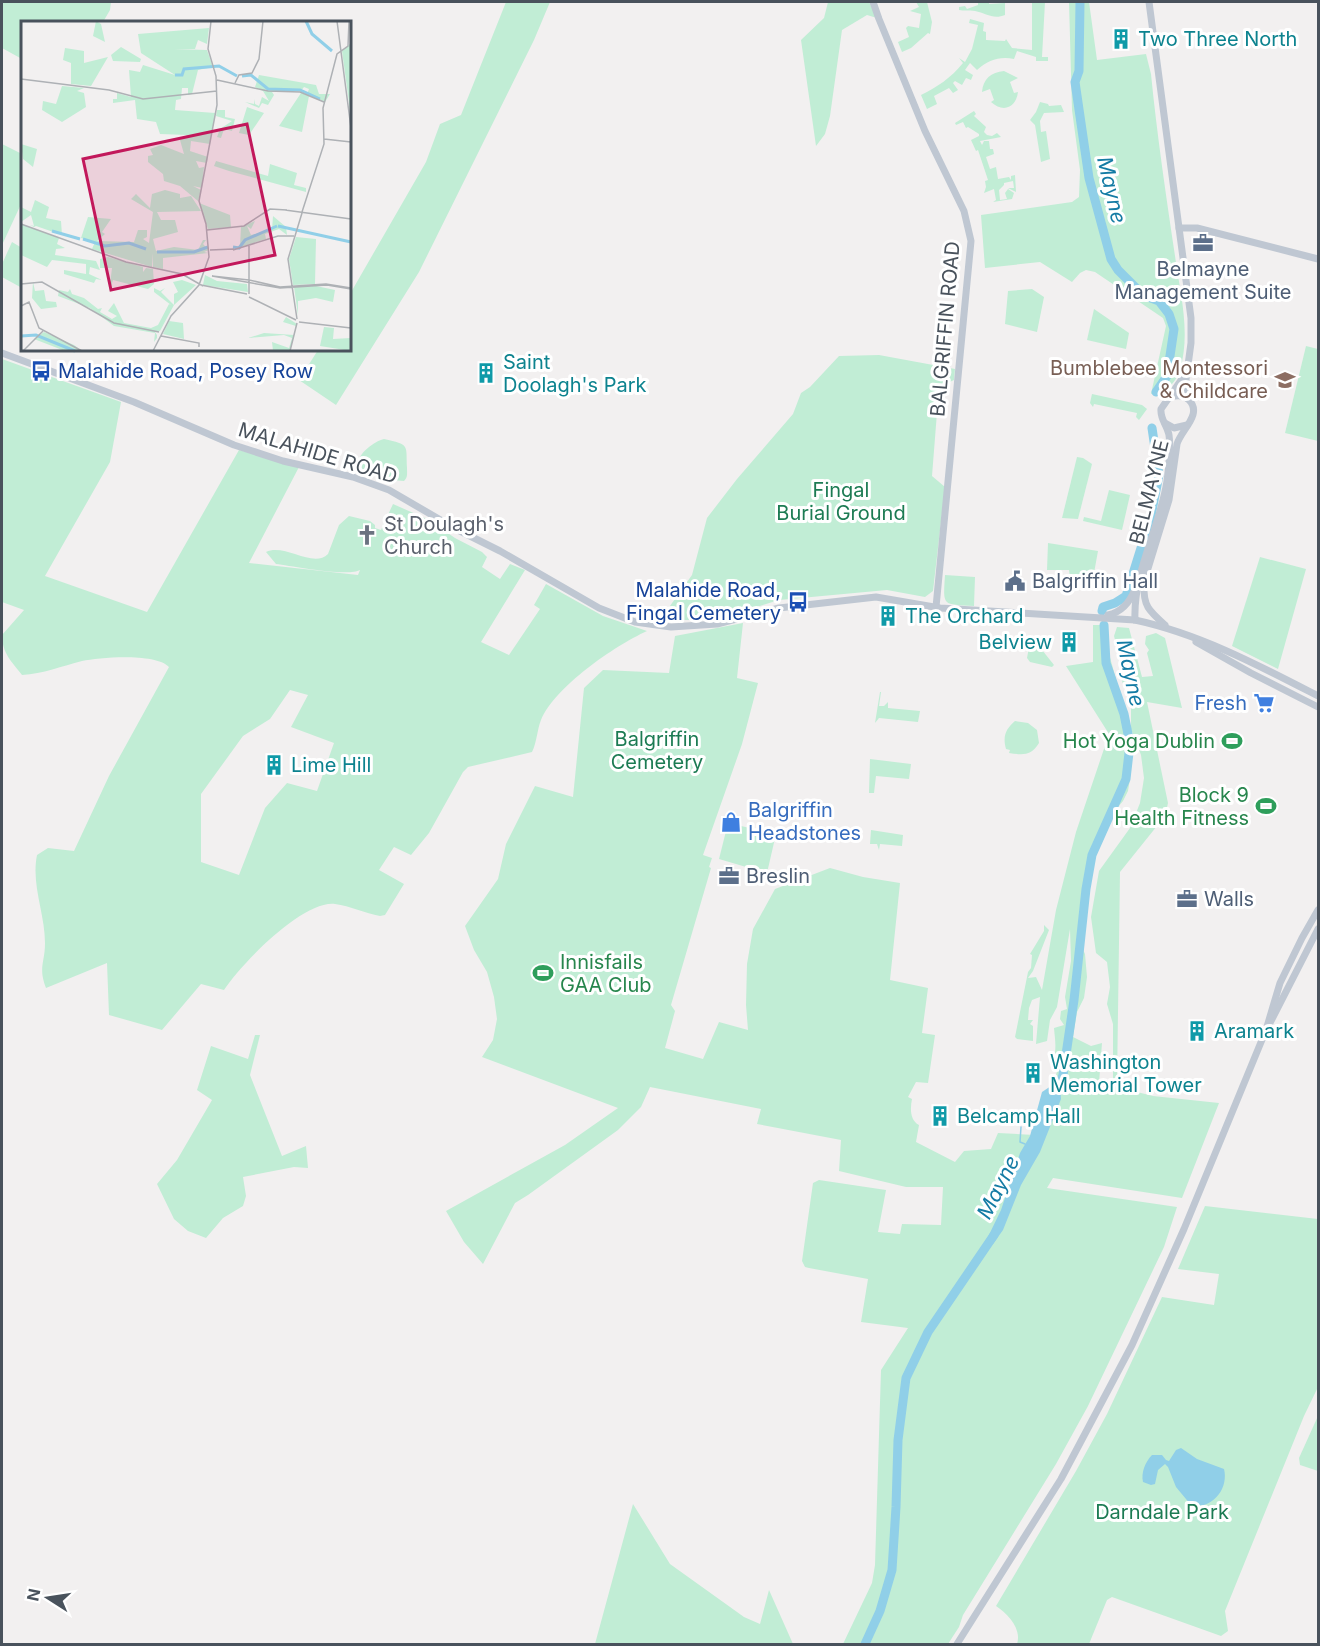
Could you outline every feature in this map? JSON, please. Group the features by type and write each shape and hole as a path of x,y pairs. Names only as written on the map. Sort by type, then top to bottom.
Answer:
{"main road":[{"name":"BALGRIFFIN ROAD","path":"873,2 925,131 964,212 971,241 936,607"},
{"name":"BELMAYNE","path":"1135,620 1145,575 1169,500 1179,435 1194,413 1191,402 1187,398 1186,373 1190,350 1191,318 1149,2"},
{"path":"1179,228 1197,228 1318,259"},
{"name":"MALAHIDE ROAD","path":"2,353 134,402 234,445 283,461 353,477 389,490 599,608 635,622 671,627 717,624 779,608 876,597 936,607 1135,620 1204,642 1318,696"},
{"name":"BELMAYNE","path":"1135,620 1143,563 1159,518 1166,482 1169,438 1160,414 1161,409 1186,373"},
{"path":"1170,396 1187,398"},
{"name":"BELMAYNE","path":"1165,423 1169,427 1180,428 1189,423"},
{"path":"1098,618 1116,614 1131,599 1143,563"},
{"path":"1145,575 1144,593 1148,610 1169,629"},
{"name":"MALAHIDE ROAD","path":"1178,632 1318,707"},
{"path":"957,1644 1060,1479 1132,1345 1180,1238 1266,1030 1280,982 1318,910"},
{"path":"1266,1030 1318,929"}],"green space":[{"path":"2,2 111,2 110,10 104,21 21,21 21,58 2,48"},
{"path":"506,2 550,2 534,40 419,272 336,405 299,380 317,351 351,351 351,292 426,162 440,124 461,115"},
{"path":"828,2 869,2 877,18 867,15 842,30 830,116 825,134 816,146 801,40 824,18"},
{"path":"916,2 927,2 932,22 930,34 928,33 911,48 902,52 898,42 909,37 906,28 908,26 919,28 921,14 910,11 919,7"},
{"path":"978,2 1005,3 1005,15 993,16 959,10 959,7 965,6 967,9 978,5"},
{"path":"1032,2 1045,2 1042,57 1048,57 1048,61 1036,61 1036,57 1017,51 1014,59 994,60 977,70 970,63 965,70 973,75 971,80 966,78 962,85 955,81 953,83 958,90 953,93 949,88 934,96 937,104 927,109 921,95 954,73 963,63 959,58 965,62 972,49 978,25 969,23 970,19 984,23 983,31 986,32 986,40 1005,41 1006,39 1012,48 1032,50"},
{"path":"1069,2 1089,2 1097,60 1146,54 1151,74 1185,327 1183,356 1178,375 1169,387 1156,394 1151,394 1166,326 1163,318 1095,272 1086,270 1072,282 1040,262 985,268 981,215 1072,202 1079,197 1080,170 1072,110"},
{"path":"1004,71 1018,78 1010,82 1014,93 1018,92 1015,102 1004,108 991,102 994,100 990,89 982,92 988,77"},
{"path":"1040,102 1049,106 1061,105 1064,112 1044,113 1040,121 1041,132 1046,131 1050,159 1041,162 1035,125 1030,120"},
{"path":"974,111 976,114 974,116 986,127 984,132 987,135 992,136 997,133 1001,137 980,141 982,145 984,141 989,141 990,149 993,149 994,154 986,157 990,169 996,167 998,179 1009,177 1011,180 1011,176 1015,175 1016,192 1008,188 1014,188 1013,181 1004,183 999,190 1000,200 1007,199 1005,193 1008,189 1014,193 1012,199 993,202 996,200 994,189 984,193 985,181 988,180 978,150 976,151 971,140 979,134 966,128 963,122 956,125 955,123"},
{"path":"2,144 21,154 21,204 2,245"},
{"path":"12,242 21,247 21,287 2,277 2,264"},
{"path":"1032,289 1044,297 1037,332 1005,324 1008,291"},
{"path":"1094,309 1129,333 1126,349 1087,340"},
{"path":"1306,346 1318,349 1318,441 1285,433"},
{"name":"Fingal Burial Ground","path":"879,355 955,369 954,380 939,387 932,476 945,487 933,591 925,597 887,590 779,600 734,614 697,620 660,620 692,575 707,518 793,414 801,393 810,387 839,356"},
{"path":"2,359 121,402 110,462 45,576 147,612 239,450 299,467 249,563 358,575 360,570 332,572 276,564 266,552 274,550 307,558 322,558 328,554 339,525 349,516 370,521 375,528 381,530 393,504 427,519 455,538 482,552 487,557 482,567 500,579 510,564 525,570 481,642 509,655 540,609 534,605 546,584 603,616 647,631 603,657 559,694 541,720 532,752 468,767 463,772 429,833 411,855 394,847 379,870 404,884 385,915 380,916 335,904 306,912 258,951 224,990 201,984 162,1030 109,1015 107,963 46,988 42,970 45,950 44,932 36,866 37,855 48,848 74,851 109,776 169,667 153,660 114,657 82,661 22,675 6,652 2,635 24,610 2,602","holes":["290,690 308,695 291,727 334,743 317,791 287,783 265,808 239,875 201,862 201,794 243,736 270,719"]},
{"path":"1092,394 1142,405 1147,409 1139,420 1136,417 1137,413 1094,404 1093,407 1090,403"},
{"path":"384,439 405,447 407,474 404,481 392,480 379,473 364,473 358,465 364,452 376,442"},
{"path":"1077,457 1092,464 1078,519 1062,518"},
{"path":"1109,490 1130,495 1122,530 1083,521 1084,517 1101,521"},
{"path":"1048,543 1098,551 1094,573 1070,578 1069,570 1047,570"},
{"path":"1260,557 1306,569 1278,669 1232,646"},
{"path":"945,575 975,577 974,606 947,602 944,593"},
{"name":"Balgriffin Cemetery","path":"743,623 737,678 758,683 742,744 703,855 712,858 709,867 711,868 671,1005 675,1011 665,1048 703,1059 719,1022 748,1030 747,964 753,929 775,889 830,868 863,877 900,883 890,980 928,988 922,1033 935,1035 928,1083 916,1082 908,1097 912,1099 912,1117 919,1125 916,1142 955,1162 964,1151 991,1149 998,1133 1035,1135 1059,1066 1053,1060 1054,1028 1064,1025 1060,1019 1061,1011 1067,1009 1065,997 1071,961 1070,929 1057,1007 1050,1020 1047,1041 1036,1044 1040,997 1032,1000 1029,1008 1028,1020 1033,1020 1030,1024 1033,1026 1033,1041 1015,1037 1028,972 1031,968 1032,955 1030,954 1044,931 1044,925 1049,930 1028,978 1036,977 1042,990 1056,910 1076,832 1109,734 1066,666 1093,662 1093,625 1106,625 1109,654 1121,697 1122,719 1126,723 1132,744 1128,791 1123,801 1104,824 1079,920 1080,943 1085,954 1087,977 1084,998 1077,1012 1073,1037 1091,1046 1102,1043 1099,1083 1113,1085 1113,1024 1107,1004 1110,987 1107,962 1096,953 1091,917 1099,871 1130,828 1140,803 1144,778 1141,755 1131,729 1131,707 1120,675 1120,660 1114,636 1117,627 1129,628 1142,677 1153,676 1147,653 1149,650 1145,644 1146,636 1156,633 1165,638 1182,708 1147,702 1168,803 1165,816 1120,872 1117,1083 1113,1086 1153,1096 1219,1103 1182,1198 1053,1178 1047,1188 1177,1207 1164,1247 1088,1406 1056,1464 963,1615 959,1627 948,1644 843,1644 872,1583 875,1565 881,1370 908,1328 861,1322 868,1279 805,1267 802,1261 813,1183 819,1180 886,1190 878,1232 900,1234 902,1224 941,1225 943,1187 906,1187 839,1171 841,1140 757,1124 761,1109 650,1087 641,1107 618,1130 515,1203 483,1264 464,1242 446,1211 565,1145 618,1108 482,1057 493,1040 497,1019 487,972 474,950 465,926 498,879 506,844 535,786 573,797 584,688 603,670 669,673 675,636"},
{"path":"1031,636 1054,665 1052,667 1030,662 1027,658"},
{"path":"880,692 879,706 884,706 888,702 888,708 920,711 918,722 879,718 875,723"},
{"path":"1015,721 1028,723 1037,730 1039,743 1030,752 1009,753 1010,750 1006,749 1006,732"},
{"path":"870,759 911,764 909,779 876,776 874,793 869,793"},
{"path":"728,823 776,834 767,873 719,859"},
{"path":"871,830 903,835 902,846 880,844 879,850 877,844 870,844"},
{"path":"255,1035 260,1035 250,1075 282,1156 306,1146 308,1168 294,1167 243,1177 246,1196 243,1206 223,1218 206,1238 188,1231 174,1219 157,1184 177,1160 212,1100 197,1090 211,1046 248,1059"},
{"name":"Darndale Park","path":"1205,1206 1318,1219 1318,1387 1304,1416 1225,1611 1228,1631 1221,1636 1112,1597 1107,1600 1089,1644 1017,1644 1016,1627 996,1606 1107,1414 1162,1297 1214,1305 1219,1274 1178,1269"},
{"path":"1318,1416 1318,1471 1300,1465 1299,1458"},
{"path":"633,1504 670,1564 744,1617 760,1624 769,1590 793,1644 595,1644"}],"water":[{"path":"1054,1084 1060,1084 1061,1099 1040,1152 1021,1185 1003,1230 993,1244 987,1245 986,1241 1001,1210 1020,1153 1030,1136 1042,1092"},
{"path":"1181,1448 1197,1459 1224,1469 1224,1484 1212,1501 1199,1506 1191,1505 1176,1487 1165,1464 1158,1470 1155,1484 1143,1482 1144,1468 1152,1455 1162,1455 1169,1461 1176,1450"}],"waterway":[{"name":"Mayne","path":"1080,2 1079,71 1075,82 1089,178 1111,259 1118,270 1138,290 1159,301 1169,314 1174,329 1167,376 1156,392"},
{"name":"Mayne","path":"1102,611 1103,607 1126,596 1151,516 1159,475 1152,428"},
{"name":"Mayne","path":"1056,1094 1063,1075 1092,855 1126,779 1130,744 1124,714 1106,663 1104,625"},
{"path":"1021,1127 1020,1142 1025,1144"},
{"name":"Mayne","path":"865,1644 880,1611 892,1570 898,1440 906,1378 928,1332 994,1235"}],"place":[{"name":"Two Three North","path":"1121,39"},
{"name":"Belmayne Management Suite","path":"1203,243"},
{"name":"Malahide Road, Posey Row","path":"41,371"},
{"name":"Saint Doolagh's Park","path":"486,373"},
{"name":"Bumblebee Montessori & Childcare","path":"1285,380"},
{"name":"St Doulagh's Church","path":"367,535"},
{"name":"Balgriffin Hall","path":"1015,581"},
{"name":"Malahide Road, Fingal Cemetery","path":"798,602"},
{"name":"The Orchard","path":"888,616"},
{"name":"Belview","path":"1069,642"},
{"name":"Fresh","path":"1264,703"},
{"name":"Hot Yoga Dublin","path":"1232,741"},
{"name":"Lime Hill","path":"274,765"},
{"name":"Block 9 Health Fitness","path":"1266,806"},
{"name":"Balgriffin Headstones","path":"731,822"},
{"name":"Breslin","path":"729,876"},
{"name":"Walls","path":"1187,899"},
{"name":"Innisfails GAA Club","path":"543,973"},
{"name":"Aramark","path":"1197,1031"},
{"name":"Washington Memorial Tower","path":"1033,1073"},
{"name":"Belcamp Hall","path":"940,1116"}]}
